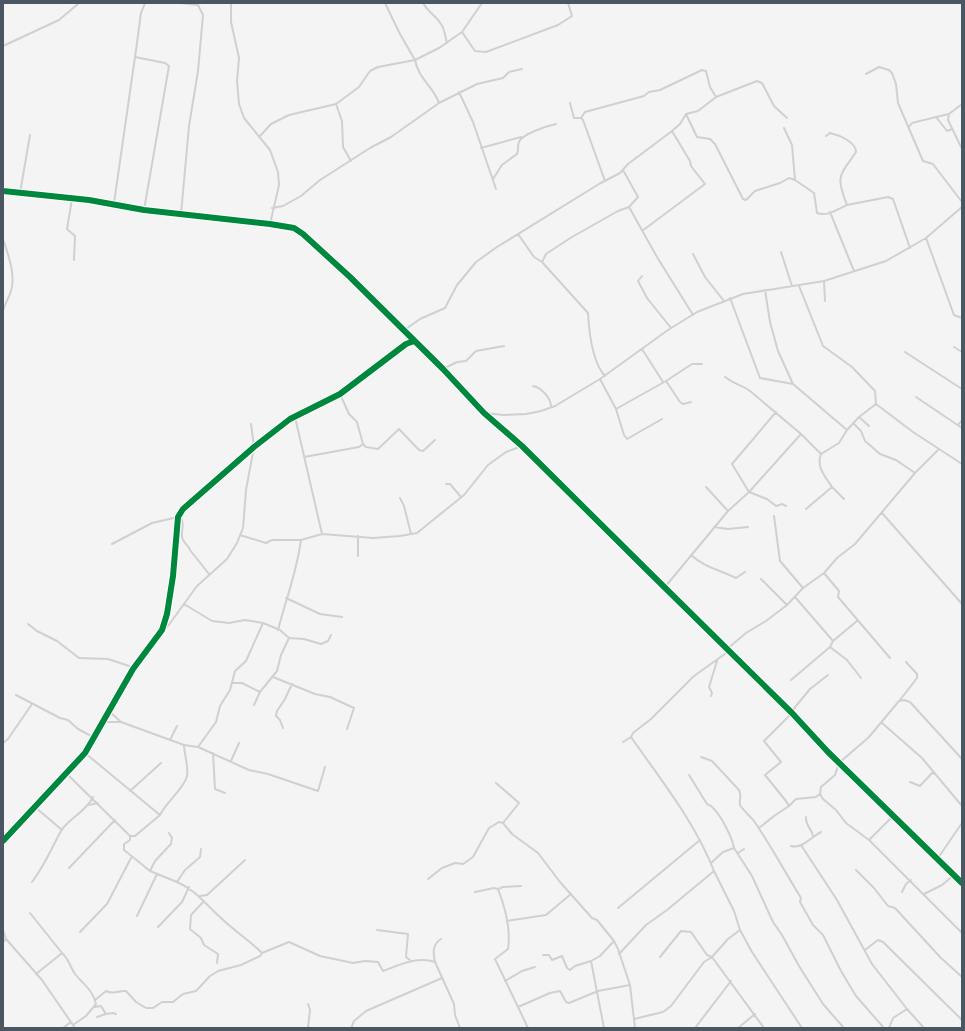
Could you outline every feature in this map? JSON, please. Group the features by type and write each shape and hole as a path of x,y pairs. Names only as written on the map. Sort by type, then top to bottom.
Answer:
{"street":[{"path":"3,46 59,20 79,3"},
{"path":"114,204 141,13 145,3"},
{"path":"180,3 198,5 203,15 198,71 189,126 181,214"},
{"path":"232,3 231,22 239,58 237,82 239,104 244,118 260,136 276,161 278,172 279,186 272,208 270,224"},
{"path":"385,3 400,34 416,60 422,76 439,103"},
{"path":"423,3 428,12 438,19 442,25 447,43"},
{"path":"260,136 271,124 289,115 336,104 358,86 370,71 378,67 416,60 447,43 462,32 482,3"},
{"path":"462,32 475,52 486,52 558,24 572,16 568,3"},
{"path":"135,57 165,63 169,66 144,210"},
{"path":"866,74 879,67 889,70 896,84 898,103 923,161 933,164 962,202"},
{"path":"272,208 283,206 293,200 320,180 403,129 439,103 477,84 503,78 509,72 522,69"},
{"path":"581,118 585,112 644,96 648,92 660,90 702,70 706,71 710,87 716,97"},
{"path":"404,331 420,319 445,308 457,285 476,262 518,234 623,170 680,124 686,114 698,111 716,97 760,81 774,106 787,118"},
{"path":"460,92 496,189"},
{"path":"570,103 574,118 581,118"},
{"path":"336,104 342,121 342,142 351,161"},
{"path":"909,127 912,124 949,114 962,104"},
{"path":"686,114 697,137 710,139 715,144 725,162 729,174 744,200 755,191 780,183 788,178 795,180 814,193 817,213 823,214 847,205 888,197 893,199 910,248"},
{"path":"949,114 948,120 962,149"},
{"path":"936,117 943,129 947,131 952,129"},
{"path":"581,118 605,181"},
{"path":"481,148 556,124"},
{"path":"784,128 792,145 795,180"},
{"path":"642,231 705,184 691,166 683,148 672,131"},
{"path":"826,136 830,133 836,134 854,144 857,149 842,171 840,180 847,205"},
{"path":"20,193 30,135"},
{"path":"493,179 502,165 517,154 519,142 522,136"},
{"path":"542,262 546,254 565,241 618,211 629,207 638,197 623,170"},
{"path":"3,191 114,204 144,210 270,224 294,228 314,242 443,369 484,413 522,446 792,712 839,763 962,883"},
{"path":"72,199 67,229 75,236 74,260"},
{"path":"629,207 693,315"},
{"path":"484,413 514,415 541,411 551,407 605,376 670,328 693,315 730,298 765,290 824,281 886,261 926,238 962,207"},
{"path":"830,212 854,271"},
{"path":"518,234 534,257 542,262 588,313 588,330 597,365 605,376"},
{"path":"926,238 954,315 962,318"},
{"path":"3,239 12,269 11,291 3,311"},
{"path":"781,252 792,286"},
{"path":"693,254 705,277 724,301"},
{"path":"642,276 638,281 647,298 670,328"},
{"path":"824,281 825,301"},
{"path":"799,285 823,346 852,367 875,391 876,404 938,450 962,464"},
{"path":"765,290 770,322 778,351 793,384 847,430"},
{"path":"730,298 760,378 793,384"},
{"path":"406,344 409,336"},
{"path":"112,544 152,523 178,516 189,503 254,447 294,417 340,394 406,344 414,341"},
{"path":"443,369 457,362 466,362 476,351 504,346"},
{"path":"954,347 962,352"},
{"path":"642,349 663,382"},
{"path":"905,352 962,389"},
{"path":"616,409 666,381 692,364 702,364"},
{"path":"725,377 734,384 743,386 750,390 801,434 821,454"},
{"path":"600,379 616,409 624,435 627,439 662,419"},
{"path":"666,381 680,402 683,404 690,402"},
{"path":"533,386 537,387 545,394 551,403 551,407"},
{"path":"340,394 349,414 357,422 363,444 366,447 378,449 399,429 419,450 423,451 435,440"},
{"path":"916,397 962,428"},
{"path":"844,499 832,487 820,468 819,460 821,454 839,443 853,423 876,404"},
{"path":"776,412 732,464 749,492 767,499 776,506 782,504 786,506"},
{"path":"294,417 322,534"},
{"path":"859,417 869,426"},
{"path":"958,425 962,420"},
{"path":"853,423 861,431 865,441 880,454 896,460 914,473"},
{"path":"3,841 85,753 95,738 133,669 197,586 227,559 243,528 246,490 254,447 251,424"},
{"path":"665,587 728,511 749,492 801,434"},
{"path":"304,457 359,447 363,444"},
{"path":"240,535 266,543 272,540 301,540 322,534 391,537 417,533 426,524 461,497 488,465 506,452 522,446"},
{"path":"623,742 631,737 633,733 651,719 694,676 708,665 716,661 746,633 766,621 787,605 803,588 824,573 837,558 855,544 914,473 938,450"},
{"path":"446,484 450,484 461,497"},
{"path":"706,487 728,511"},
{"path":"806,509 832,487"},
{"path":"400,498 404,506 411,534"},
{"path":"882,513 962,604"},
{"path":"178,516 184,526 182,534 183,540 189,545 190,550 209,575"},
{"path":"164,628 173,576 178,516"},
{"path":"774,516 780,561 803,588"},
{"path":"714,527 728,529 748,527"},
{"path":"358,536 358,556"},
{"path":"278,630 286,598 298,564 301,540"},
{"path":"691,556 702,565 710,566 718,572 736,578 745,572"},
{"path":"824,573 839,591 838,597 857,622 890,658"},
{"path":"761,579 787,605"},
{"path":"796,597 833,641"},
{"path":"286,598 320,614 342,617"},
{"path":"184,604 212,621 229,623 245,620 263,623 278,630 289,638 304,639 321,644 328,641 331,635"},
{"path":"791,680 830,647 833,641 857,622"},
{"path":"198,748 216,722 220,706 227,698 235,671 246,661 263,623"},
{"path":"28,624 37,631 57,641 79,658 108,659 129,666 133,669"},
{"path":"254,705 260,692 277,671 281,655 289,638"},
{"path":"830,647 847,660 861,678"},
{"path":"711,696 712,692 709,687 716,661"},
{"path":"906,662 917,674 917,678 870,737 839,763 835,774 821,787 820,794 823,799 836,810 846,823 869,840 911,880 962,933"},
{"path":"788,806 786,801 765,775 781,762 764,740 792,712 810,689 828,675"},
{"path":"273,677 315,694 330,697 354,708 347,730"},
{"path":"232,683 242,683 260,692"},
{"path":"283,728 280,720 276,716 277,711 292,684"},
{"path":"16,695 68,720 78,729 95,738"},
{"path":"899,702 904,700 910,702 962,760"},
{"path":"3,743 8,739 32,704"},
{"path":"109,711 121,722"},
{"path":"104,722 121,722 170,740 213,753 249,770 268,774 318,791 325,766"},
{"path":"882,723 922,758 937,774 962,806"},
{"path":"170,740 177,726"},
{"path":"631,737 686,816 700,840 734,911 740,930 752,952 802,1028"},
{"path":"231,761 239,743"},
{"path":"130,836 135,836 160,815 163,807 174,796 187,776 184,744"},
{"path":"85,753 160,815"},
{"path":"213,753 215,789 225,793"},
{"path":"701,757 712,761 739,790 741,795 741,807 749,813 759,828 801,898 800,902 813,925 823,935 840,971 856,996 884,1028"},
{"path":"130,791 161,763"},
{"path":"66,773 130,836"},
{"path":"910,782 920,786 932,773 937,774"},
{"path":"689,775 707,804 712,805 718,812 734,848 752,876 773,922 799,966 823,1004 844,1028"},
{"path":"496,783 519,802 503,823"},
{"path":"759,828 788,806 791,806 796,799 816,797 820,794"},
{"path":"32,882 44,867 62,830 89,805 93,798"},
{"path":"89,805 98,803"},
{"path":"35,807 62,830"},
{"path":"869,840 893,816"},
{"path":"806,817 807,825 812,830 813,836"},
{"path":"69,868 115,820"},
{"path":"428,879 442,868 454,863 463,864 473,857 489,828 499,822 503,823"},
{"path":"503,823 512,834 538,853 571,894 592,918 597,920 614,941 624,964 630,985 635,1028"},
{"path":"938,858 962,823"},
{"path":"791,846 797,847 821,832"},
{"path":"150,871 155,861 171,844 172,838 169,834"},
{"path":"130,836 130,840 123,847 131,858 150,871 189,887 220,917 243,935 262,953"},
{"path":"618,908 700,840"},
{"path":"801,845 837,900 876,969 924,1028"},
{"path":"711,863 723,852 734,848"},
{"path":"177,882 185,870 200,857 200,849"},
{"path":"738,853 744,849"},
{"path":"80,932 107,904 131,858"},
{"path":"200,896 207,895 245,860"},
{"path":"856,870 874,888 888,906 896,908 941,958 962,977"},
{"path":"619,954 646,925 667,910 714,871"},
{"path":"137,916 157,874"},
{"path":"924,894 942,885 954,875"},
{"path":"902,892 906,884 911,880"},
{"path":"475,892 494,888 498,889 503,887 521,886"},
{"path":"158,927 182,902 189,887"},
{"path":"498,889 507,921 510,941 508,949 495,959 528,1028"},
{"path":"507,921 546,915 571,894"},
{"path":"204,901 191,915 190,929 201,938 204,945 218,954 217,963"},
{"path":"30,913 69,960 82,983 88,986 95,1000 95,1007"},
{"path":"3,930 6,939 36,974 75,1028"},
{"path":"377,930 408,934 406,957 413,961"},
{"path":"634,1019 659,1013 667,1009 704,962 712,957 728,939 740,930"},
{"path":"660,957 681,931 691,932 707,956 712,957 731,981 764,1028"},
{"path":"3,942 6,939"},
{"path":"441,939 436,942 433,950 435,962 454,1004 455,1015 460,1028"},
{"path":"865,950 878,940 883,942 962,1020"},
{"path":"544,955 549,955 552,960 562,956 567,968 570,970 575,966 591,962 600,956 614,941"},
{"path":"95,1000 106,991 114,993 122,990 126,991 136,1002 146,1008 153,1008 162,1002 173,1002 182,994 196,991 210,976 218,971 241,965 260,956 262,953 290,942 320,956 353,963 365,961 378,962 383,971 394,966 413,961 423,960 435,962"},
{"path":"36,974 62,953"},
{"path":"591,962 598,991 604,1028"},
{"path":"505,981 522,970 535,967"},
{"path":"352,1028 354,1021 366,1011 442,978"},
{"path":"695,1028 731,981"},
{"path":"518,1007 558,991 561,992 566,1002 569,1003 598,991 630,985"},
{"path":"308,1004 310,1010 308,1028"},
{"path":"73,1025 95,1007 101,1006 106,1014"},
{"path":"888,1028 893,1018 907,1009"},
{"path":"97,1018 106,1014 116,1014"},
{"path":"738,1028 754,1014"},
{"path":"63,1028 71,1022"}],"cycle path":[{"path":"3,191 89,200 144,210 270,224 294,228 303,234 350,277 443,369 484,413 522,446 792,713 828,752 962,883"},
{"path":"3,841 85,753 133,669 162,630 167,614 173,576 178,517 183,509 254,447 290,419 340,394 406,344 414,341"}]}
